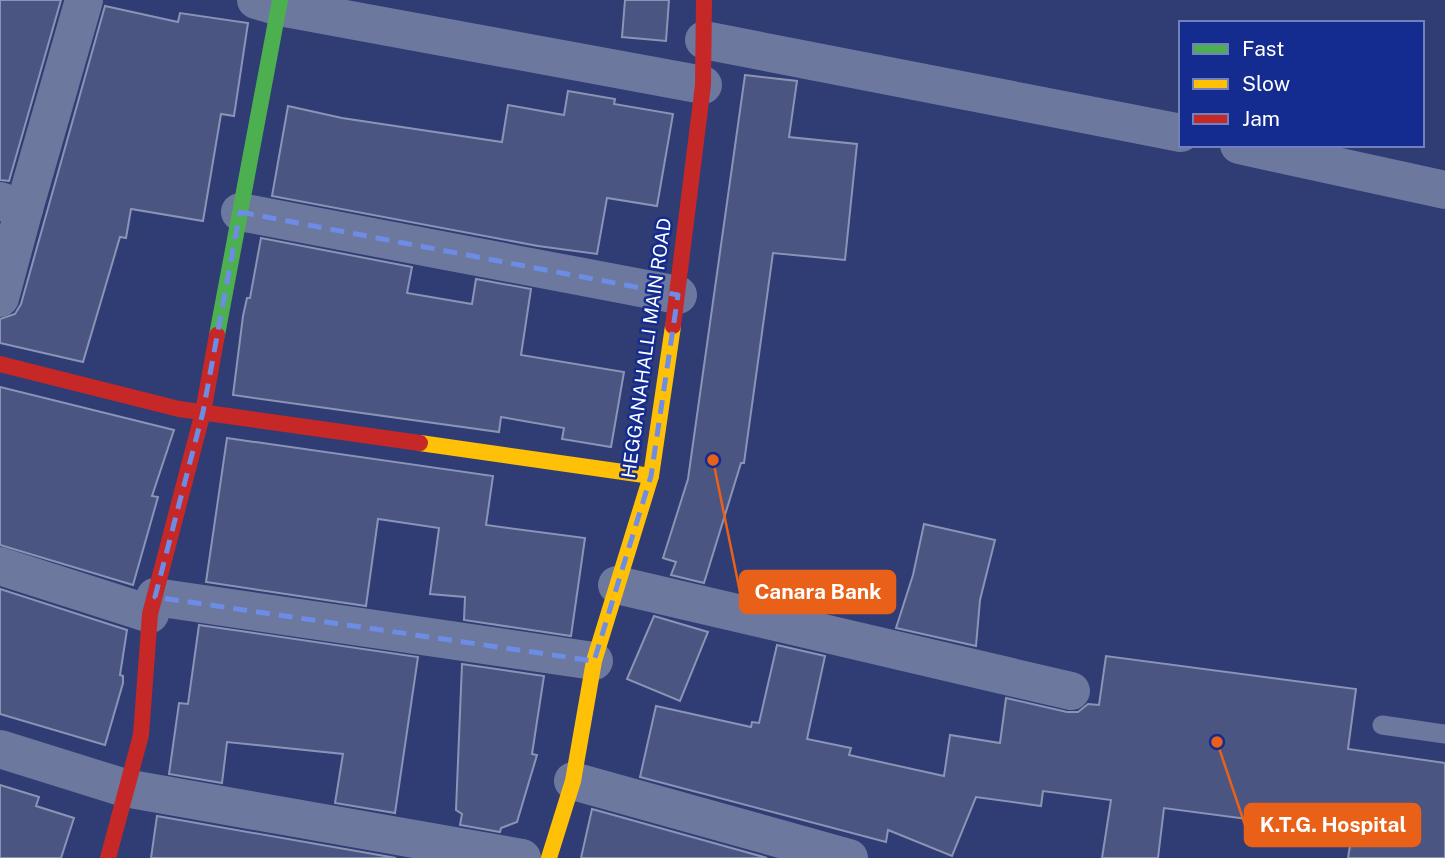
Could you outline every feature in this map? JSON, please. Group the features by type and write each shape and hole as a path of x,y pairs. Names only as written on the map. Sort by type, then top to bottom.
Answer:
{"street":[{"path":"0,298 12,205 84,0"},
{"name":"HEGGANAHALLI MAIN ROAD","path":"549,858 573,780 594,661 651,476 678,295 703,85 704,0"},
{"path":"107,858 141,735 152,606 203,412 240,212 272,2 703,85"},
{"path":"704,40 1179,133"},
{"path":"1248,147 1445,190"},
{"path":"240,212 678,295"},
{"path":"0,364 203,412 651,476"},
{"path":"0,566 152,606 594,661"},
{"path":"617,585 1071,691"},
{"path":"0,749 125,788 522,858"},
{"path":"573,780 786,849 849,858"}],"lane":[{"path":"1382,725 1445,734"}],"highlighted area":[{"path":"240,212 678,295 651,476 594,661 155,597 203,412"}],"building":[{"path":"0,0 61,0 9,181 0,180"},
{"path":"625,0 669,0 666,41 622,37"},
{"path":"105,6 178,22 180,13 248,23 234,116 221,114 203,221 131,209 126,238 120,237 83,362 0,343 0,319 15,314 21,304"},
{"path":"745,75 797,81 789,137 857,144 845,260 773,253 744,463 741,463 704,583 671,575 676,562 663,558 688,479"},
{"path":"568,91 615,99 614,104 673,114 657,206 607,198 597,254 538,246 272,196 288,106 342,118 502,142 508,105 564,115"},
{"path":"261,238 412,267 407,293 472,304 476,279 531,289 521,355 624,372 611,447 562,439 564,428 501,417 499,432 233,395 243,316 247,298 250,298"},
{"path":"0,387 174,430 152,496 158,497 133,585 0,545"},
{"path":"227,438 493,476 486,525 585,538 571,636 464,620 465,597 430,594 439,528 378,519 366,606 206,582"},
{"path":"924,524 995,540 980,600 976,646 896,628 913,575"},
{"path":"0,589 127,630 120,675 123,676 123,683 105,745 0,714"},
{"path":"654,616 708,632 680,701 627,679"},
{"path":"199,625 418,657 395,813 335,803 343,754 227,742 222,783 169,774 179,703 188,704"},
{"path":"777,645 825,656 807,739 851,748 849,755 944,776 950,735 1000,743 1006,698 1067,712 1078,712 1088,704 1099,705 1106,656 1356,689 1348,749 1445,763 1445,858 1348,858 1352,833 1164,808 1158,858 1102,858 1111,800 1043,791 1041,806 976,797 952,856 888,830 886,842 640,777 656,706 751,727 752,722 759,723"},
{"path":"462,664 544,676 532,754 537,755 517,822 501,828 500,832 460,825 462,814 456,810"},
{"path":"0,785 39,797 36,806 74,818 61,858 0,858"},
{"path":"592,809 767,858 581,858"},
{"path":"157,816 396,858 151,858"}],"traffic: fast":[{"path":"217,335 280,0"}],"traffic: slow":[{"path":"549,858 573,781 594,661 651,476 673,326"},
{"path":"420,443 651,476"}],"traffic: jam":[{"path":"673,326 703,85 704,0"},
{"path":"108,858 141,735 150,614 203,412 217,335"},
{"path":"0,364 179,409 420,443"}],"place":[{"name":"Canara Bank","path":"713,460"},
{"name":"K.T.G. Hospital","path":"1217,742"}]}
